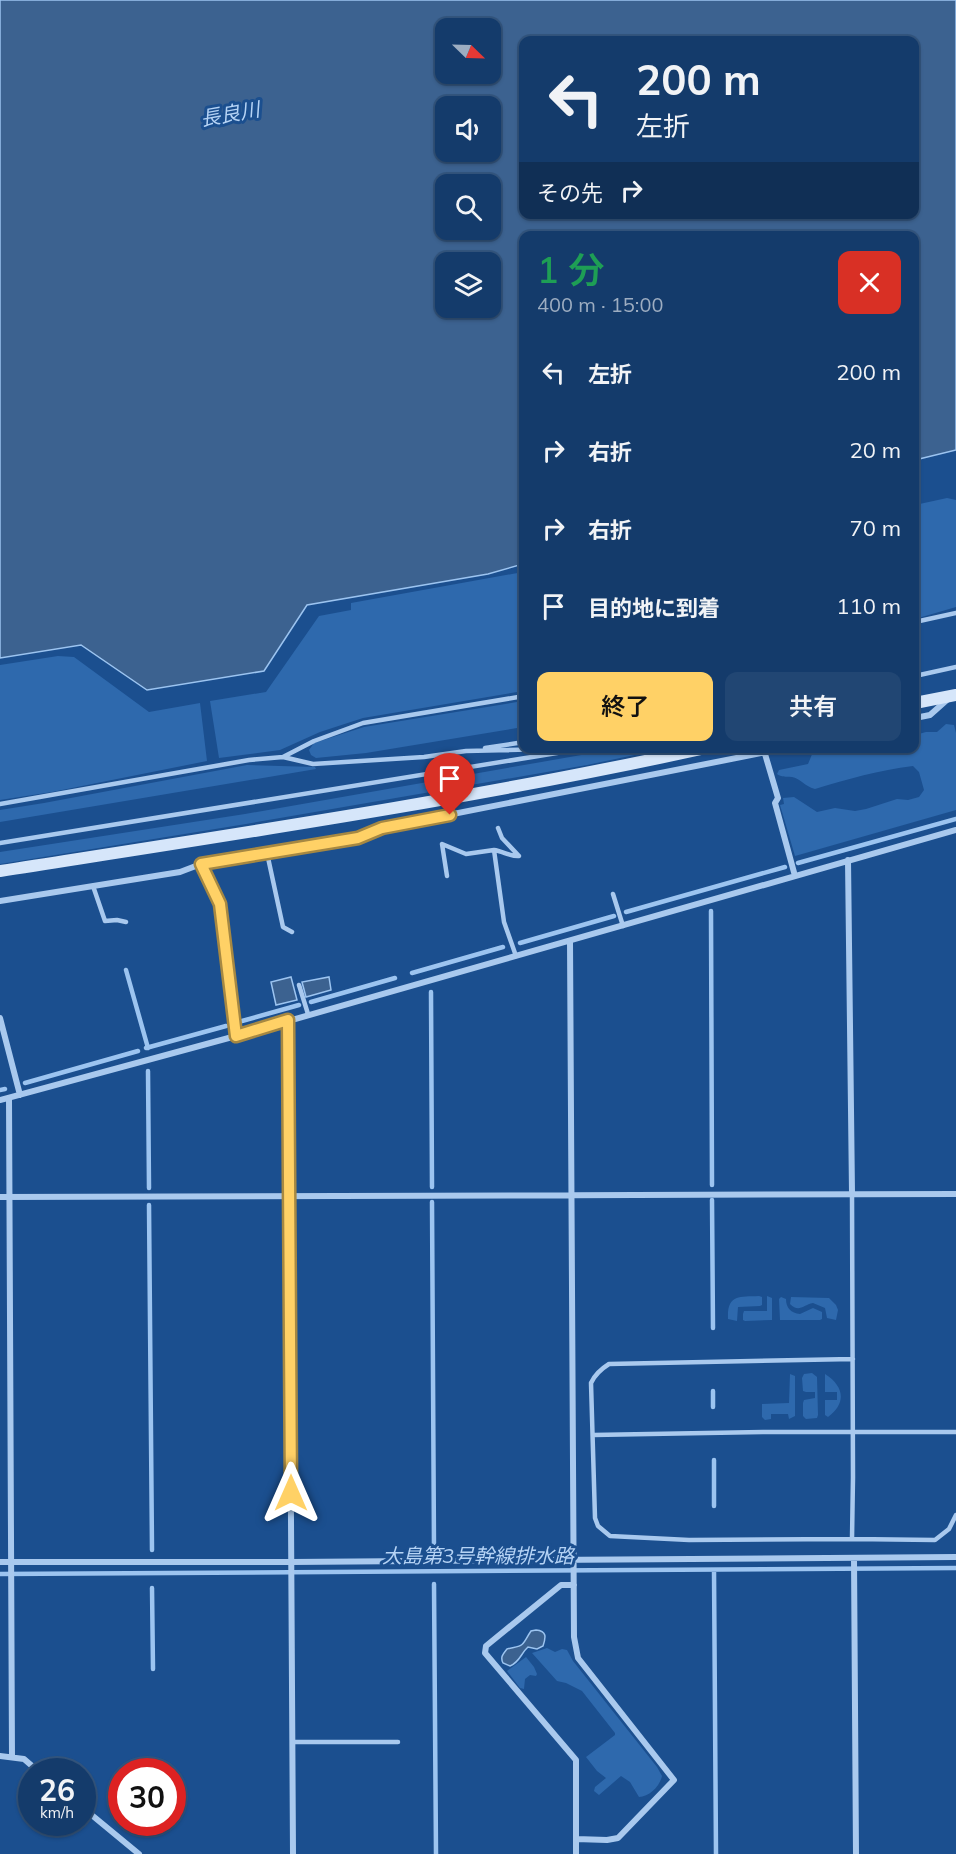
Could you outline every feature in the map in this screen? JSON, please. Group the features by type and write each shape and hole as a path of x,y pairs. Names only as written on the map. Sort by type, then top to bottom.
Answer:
{"street":[{"path":"919,702 955,695"},
{"path":"919,717 930,715 955,695"},
{"path":"0,871 541,782 681,753"},
{"path":"0,901 180,872 201,864 358,838 382,828 765,753 778,798 775,803 795,876"},
{"path":"0,1100 236,1036 956,830"},
{"path":"848,860 852,1193"},
{"path":"201,864 220,904 236,1036"},
{"path":"570,941 574,1637 578,1658 674,1780 618,1838 576,1839"},
{"path":"0,1018 20,1095"},
{"path":"288,1020 293,1854"},
{"path":"9,1098 12,1756"},
{"path":"0,1197 956,1194"},
{"path":"0,1562 11,1565 291,1564 854,1560 956,1557"},
{"path":"854,1560 856,1854"},
{"path":"574,1582 561,1585 486,1646 485,1653 576,1760 576,1854"},
{"path":"0,1756 20,1758"},
{"path":"96,1819 139,1854"}],"lane":[{"path":"919,621 956,613"},
{"path":"919,675 956,667"},
{"path":"283,757 314,741 363,723 519,697"},
{"path":"0,804 249,760 283,757 313,764 424,757 519,743"},
{"path":"466,751 519,750"},
{"path":"0,843 556,753"},
{"path":"447,876 442,844 466,854 494,850 503,851 515,857 519,856 502,838 498,828"},
{"path":"494,850 504,922 516,956"},
{"path":"267,853 283,927 292,932"},
{"path":"93,886 105,921 126,922"},
{"path":"613,894 623,926"},
{"path":"299,985 308,1014"},
{"path":"852,1193 852,1539"},
{"path":"852,1359 609,1364 594,1376 591,1383 595,1518 598,1526 610,1536 689,1540 935,1540 949,1529 956,1515"},
{"path":"593,1435 853,1431 956,1432"},
{"path":"292,1743 398,1742"}],"shaded area":[{"path":"947,498 956,500 956,607 919,618 919,504"},
{"path":"519,573 519,692 363,718 320,732 280,750 219,758 210,701 266,692 319,616 351,610 351,603"},
{"path":"58,656 74,657 149,712 200,703 207,761 0,800 0,665"},
{"path":"519,702 519,728 366,753 316,758 311,755 309,750 314,743 364,727"},
{"path":"946,724 954,725 956,733 956,810 795,856 780,805 784,804 783,798 794,797 817,812 835,808 855,811 897,799 908,800 919,797 924,790 919,772 913,766 876,772 815,789 795,778 777,774 779,770 808,764 813,753 919,753 919,734 937,732"},
{"path":"644,753 587,765 246,824 0,864 0,852 245,814 587,754"},
{"path":"247,765 315,767 316,769 0,822 0,810"},
{"path":"767,1296 772,1298 772,1320 743,1320 744,1311 767,1311"},
{"path":"762,1297 762,1305 738,1307 737,1321 728,1319 730,1305 736,1298"},
{"path":"781,1297 786,1299 790,1310 800,1314 813,1308 822,1312 822,1319 780,1320 779,1299"},
{"path":"791,1297 829,1298 838,1310 836,1320 827,1318 825,1308 813,1303 799,1308 793,1307 790,1304"},
{"path":"812,1373 817,1377 818,1415 817,1418 806,1419 803,1416 804,1400 815,1398 815,1392 803,1391 802,1378 804,1374"},
{"path":"790,1374 795,1376 795,1416 789,1419 788,1414 771,1414 771,1419 765,1420 762,1417 762,1404 789,1403"},
{"path":"825,1374 836,1384 841,1395 838,1406 828,1417 825,1415 825,1400 837,1400 837,1392 825,1392"},
{"path":"547,1648 555,1652 562,1649 567,1650 573,1661 657,1767 662,1776 659,1784 650,1793 639,1797 630,1782 621,1776 599,1795 594,1791 595,1787 606,1778 586,1757 615,1733 582,1691 557,1681 532,1653"},
{"path":"526,1657 537,1674 525,1679 524,1689 520,1688 507,1671"}],"water":[{"name":"長良川","path":"0,0 956,0 956,450 919,459 919,231 519,231 519,565 488,574 307,605 264,671 147,690 81,645 0,658"},
{"path":"291,977 297,1000 276,1005 271,982"},
{"path":"329,977 331,990 306,997 302,982"},
{"path":"536,1630 545,1635 543,1646 537,1649 528,1647 510,1666 503,1663 502,1657 507,1649 520,1646 531,1631"}],"waterway":[{"path":"798,863 956,819"},
{"path":"626,912 785,867"},
{"path":"711,911 712,1185"},
{"path":"520,943 614,916"},
{"path":"412,973 503,947"},
{"path":"126,970 148,1048"},
{"path":"311,1002 395,978"},
{"path":"431,992 432,1187"},
{"path":"242,1021 299,1005"},
{"path":"146,1048 226,1026"},
{"path":"25,1083 138,1051"},
{"path":"148,1071 149,1188"},
{"path":"0,1090 5,1089"},
{"path":"712,1200 713,1328"},
{"path":"432,1202 434,1550"},
{"path":"149,1205 152,1550"},
{"path":"713,1391 713,1407"},
{"path":"714,1460 714,1506"},
{"name":"大島第3号幹線排水路","path":"0,1574 956,1568"},
{"path":"714,1570 716,1854"},
{"path":"434,1584 436,1854"},
{"path":"152,1588 153,1669"}],"route":[{"path":"291,1493 288,1020 236,1036 220,904 201,864 358,838 382,828 450,815"}]}
